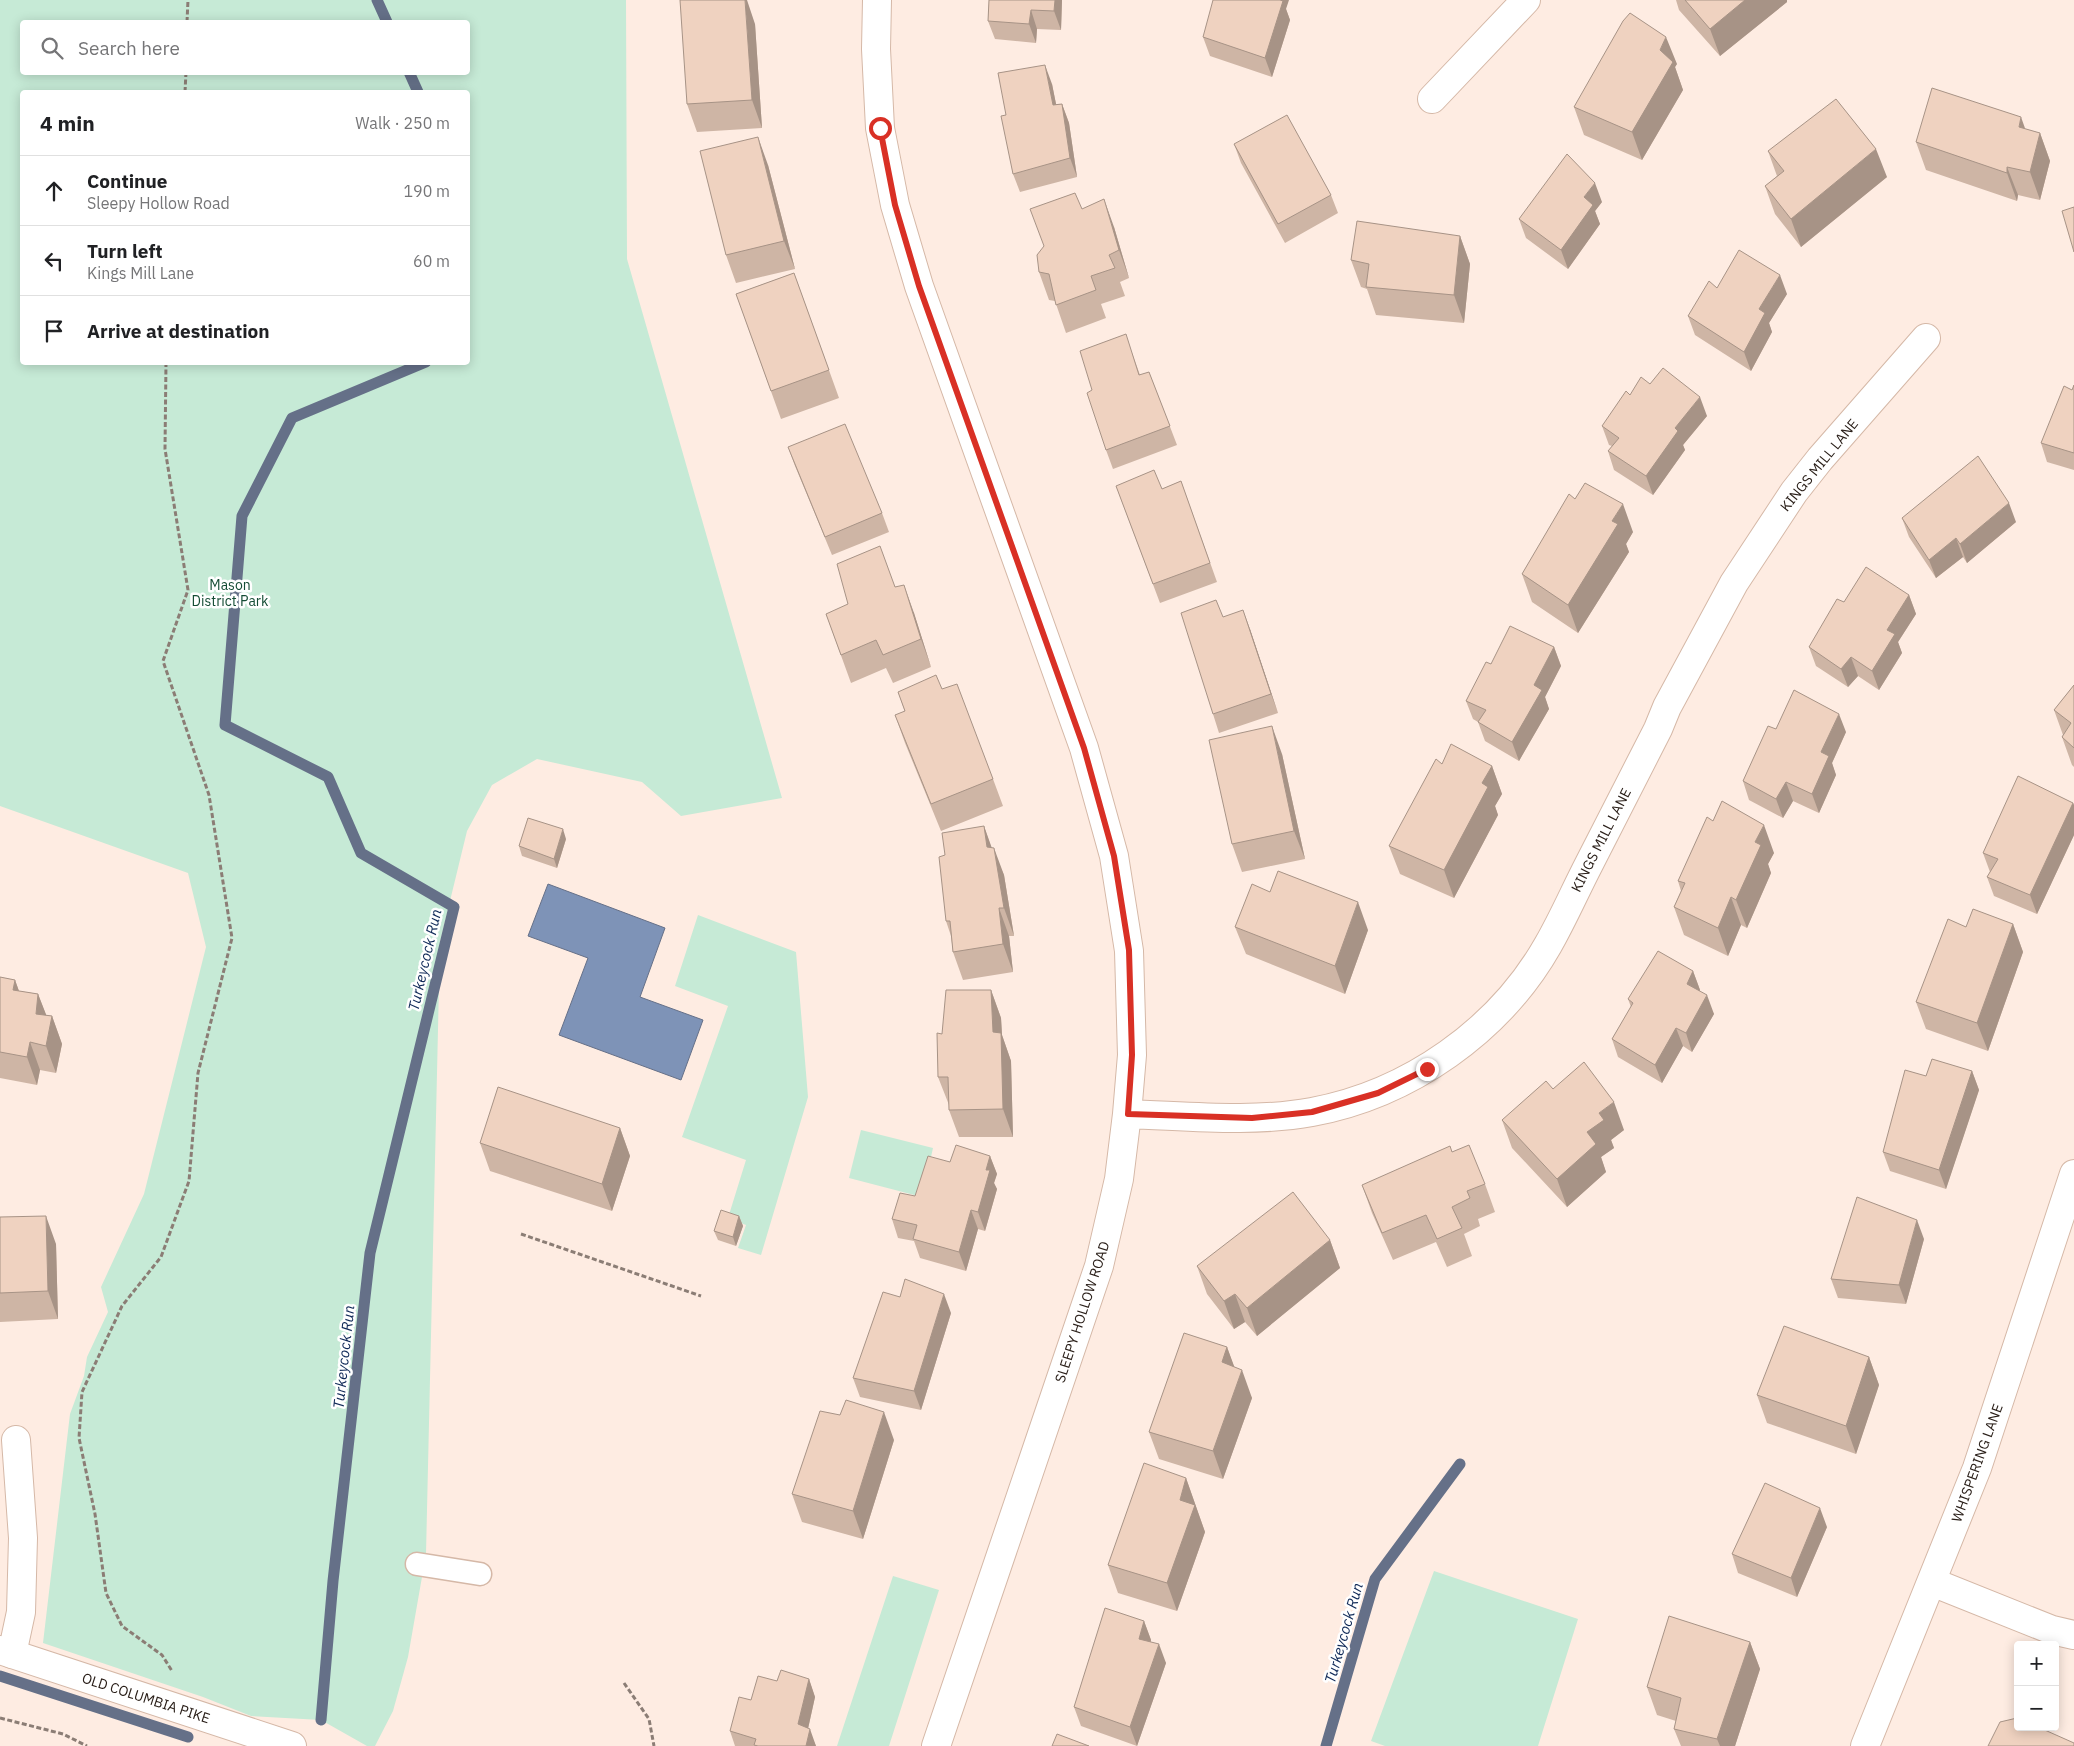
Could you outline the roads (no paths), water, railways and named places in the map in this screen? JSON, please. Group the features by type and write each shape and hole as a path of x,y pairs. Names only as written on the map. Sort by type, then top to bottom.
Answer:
{"street":[{"name":"SLEEPY HOLLOW ROAD","path":"877,0 876,49 880,128 895,205 919,286 1084,748 1114,856 1129,950 1132,1055 1128,1114 1118,1179 1099,1266 936,1746"},
{"path":"1432,99 1526,0"},
{"name":"KINGS MILL LANE","path":"1128,1114 1252,1118 1312,1112 1378,1093 1427,1069 1473,1036 1514,993 1547,946 1658,729 1667,707 1745,567 1794,492 1926,338"},
{"name":"WHISPERING LANE","path":"1865,1746 1977,1468 2074,1174"},
{"path":"6,1652 20,1612 23,1538 16,1440"},
{"path":"1932,1582 2052,1630 2074,1635"},
{"name":"OLD COLUMBIA PIKE","path":"6,1652 292,1746"}],"lane":[{"path":"417,1564 480,1574"}],"water":[{"path":"548,884 665,928 640,997 703,1020 681,1080 559,1035 588,958 528,936"}],"waterway":[{"name":"Turkeycock Run","path":"377,0 386,20"},
{"name":"Turkeycock Run","path":"410,75 417,90"},
{"name":"Turkeycock Run","path":"321,1720 333,1581 370,1253 454,907 361,853 328,777 225,725 242,516 292,418 419,365"},
{"name":"Turkeycock Run","path":"1326,1746 1375,1579 1460,1464"},
{"path":"0,1676 188,1737"}],"park label":[{"name":"Mason District Park","path":"230,594"}]}
